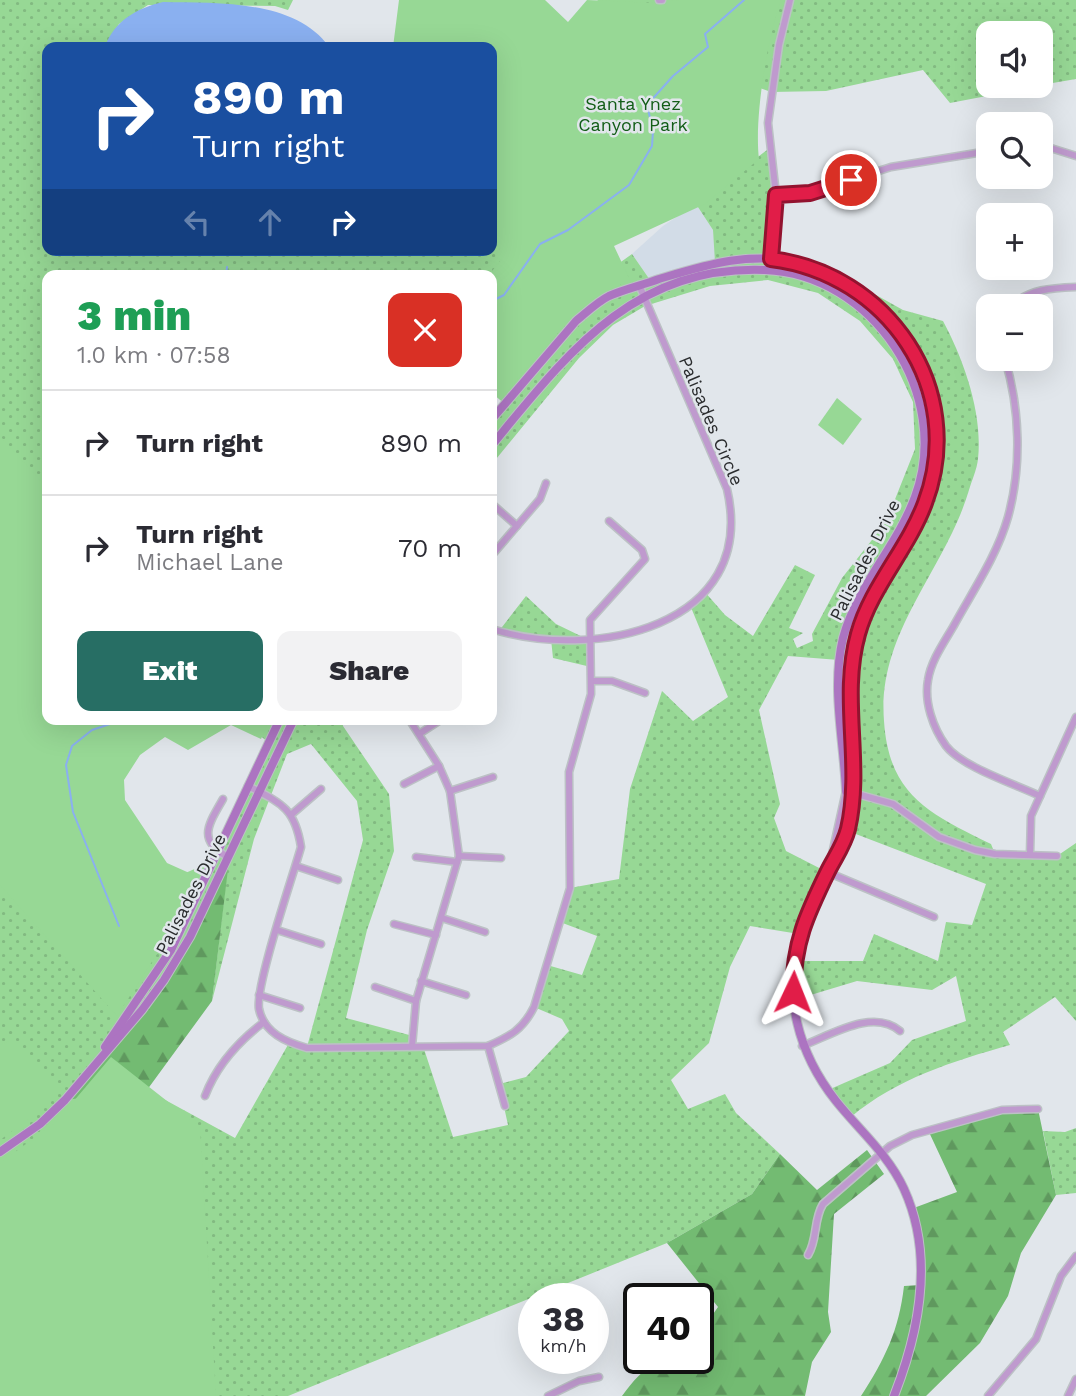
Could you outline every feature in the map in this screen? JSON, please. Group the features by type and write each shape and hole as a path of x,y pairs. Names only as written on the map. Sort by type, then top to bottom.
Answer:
{"street":[{"path":"770,270 776,195 768,123 781,34 790,0"},
{"path":"1053,146 1076,156"},
{"path":"776,195 810,193 891,167 976,152"},
{"name":"Palisades Drive","path":"497,413 576,321 607,297 639,285 736,258 771,259 801,264 828,273 853,287 877,306 908,344 930,392 936,442 932,480 925,503 865,615 853,651 848,832 799,934 794,961 794,1010 802,1046 837,1102 883,1154 911,1209 922,1266 921,1294 894,1396"},
{"name":"Palisades Drive","path":"497,439 576,345 604,321 677,284 720,273 770,270 820,283 847,297 880,326 910,372 922,422 923,453 915,496 856,605 843,639 838,676 850,792"},
{"name":"Palisades Circle","path":"497,631 521,638 591,641 638,633 690,605 717,572 727,548 733,514 727,489 639,285"},
{"path":"1028,294 1076,287"},
{"path":"1007,371 1016,406 1018,439 1008,516 998,543 935,658 928,681 928,698 937,731 953,753 1040,796"},
{"path":"497,549 540,499 546,483"},
{"path":"497,508 517,526"},
{"path":"248,786 282,804 292,814 298,827 301,847 259,995 259,1008 264,1022 289,1043 307,1048 488,1046 512,1035 526,1024 534,1007 570,888 569,772 591,694 590,620 645,559 642,551 609,521"},
{"path":"592,681 612,681 645,693"},
{"path":"1030,854 1029,827 1076,717"},
{"name":"Palisades Drive","path":"65,1100 160,967 277,725"},
{"name":"Palisades Drive","path":"0,1152 40,1124 65,1100 142,1010 174,964 291,725"},
{"path":"412,1046 416,1001 458,859 450,790 439,766 413,725"},
{"path":"419,734 433,725"},
{"path":"404,784 439,766"},
{"path":"450,790 493,777"},
{"path":"292,814 321,789"},
{"path":"850,792 893,804 955,844 995,854 1058,856"},
{"path":"223,799 207,828 207,835 217,851 228,857"},
{"path":"416,857 501,858"},
{"path":"296,866 338,880"},
{"path":"828,870 934,917"},
{"path":"442,918 485,932"},
{"path":"394,924 436,935"},
{"path":"277,930 320,944"},
{"path":"421,981 466,995"},
{"path":"374,987 416,1001"},
{"path":"259,995 300,1008"},
{"path":"205,1096 211,1082 244,1038 264,1022"},
{"path":"802,1046 863,1023 885,1022 900,1031"},
{"path":"488,1046 505,1106"},
{"path":"808,1255 814,1244 817,1217 822,1204 883,1154 912,1135 1002,1110 1038,1109"},
{"path":"988,1396 1036,1339 1061,1276 1075,1257"},
{"path":"548,1396 579,1381 598,1377"},
{"path":"1068,1396 1076,1379"}],"shaded area":[{"path":"696,204 713,230 716,262 650,280 632,254 663,226"}],"green space":[{"path":"0,0 293,0 288,10 275,6 148,5 119,24 108,42 42,42 42,256 497,256 497,201 550,189 618,264 632,254 650,280 715,262 713,230 696,204 767,150 773,195 771,250 826,267 903,310 943,321 965,370 978,424 977,463 958,520 901,630 891,659 885,689 884,721 888,747 894,768 917,799 949,823 991,844 995,854 1057,856 1076,843 1076,1021 1055,997 1003,1032 1010,1045 947,1065 906,1082 851,1117 828,1090 890,1063 912,1040 966,1021 956,976 932,990 857,981 794,1000 794,961 863,961 874,934 938,961 946,922 972,925 986,884 848,831 854,794 846,791 839,660 788,656 759,710 780,804 774,818 786,851 827,872 799,934 750,926 730,967 709,1043 671,1080 688,1109 725,1094 736,1113 780,1154 752,1194 667,1243 568,1283 518,1283 518,1303 288,1396 0,1396","holes":["311,744 357,801 363,840 307,1047 289,1043 235,1138 147,1090 164,980 229,856 212,1001 254,839 287,754"]},
{"name":"Santa Ynez Canyon Park","path":"399,0 545,0 568,22 587,0 656,3 679,0 781,0 763,79 758,123 759,159 705,204 614,246 630,280 610,290 575,316 502,398 497,394 497,270 493,270 500,261 497,219 497,42 394,42"},
{"path":"598,0 1076,0 1076,79 1053,83 1053,21 976,21 976,98 950,103 923,70 826,91 771,92 581,24"},
{"path":"837,398 862,419 843,445 818,425"},
{"path":"0,436 42,482 42,725 231,725 188,750 165,737 140,755 124,780 125,800 167,863 196,876 166,940 117,1016 0,885"},
{"path":"526,596 556,624 591,641 591,667 553,658 551,639 499,631"},
{"path":"231,725 267,725 261,739"},
{"path":"230,853 212,1001 147,1090 65,1100 174,964"},
{"path":"9,1041 61,1087 36,1114 0,1140 0,1045"},
{"path":"111,1057 200,1127 216,1396 0,1396 0,1163 56,1122"},
{"path":"1038,1109 1056,1195 1021,1253 1008,1296 980,1343 926,1396 861,1396 890,1344 899,1317 904,1286 921,1285 911,1209 957,1192 928,1130 1002,1110"},
{"path":"1076,1128 1076,1193 1056,1195 1043,1131 1065,1132"},
{"path":"867,1150 884,1174 834,1214 828,1312 831,1332 812,1362 805,1396 622,1396 640,1374 714,1374 714,1313 718,1307 714,1302 714,1283 699,1283 667,1243 752,1194 780,1154 817,1190"}],"water":[{"path":"163,2 255,7 297,20 324,42 107,42 120,23 144,8"}],"waterway":[{"path":"497,298 504,295 540,244 568,230 629,185 652,146 653,131 647,105 673,76 708,47 705,34 744,0"},
{"path":"107,725 92,730 72,746 66,765 73,812 119,926"}],"route":[{"path":"793,992 794,961 799,934 829,868 843,846 853,806 853,651 865,615 925,503 932,480 936,442 934,410 923,373 908,344 889,317 865,295 841,279 801,264 771,259 776,195 810,193 851,180"}]}
